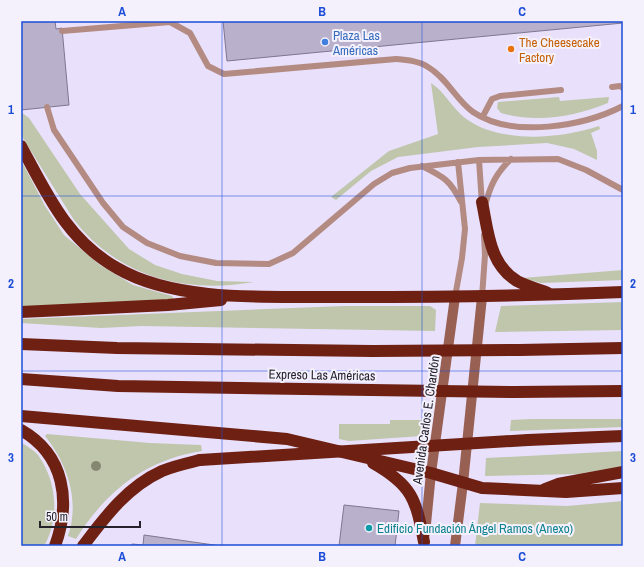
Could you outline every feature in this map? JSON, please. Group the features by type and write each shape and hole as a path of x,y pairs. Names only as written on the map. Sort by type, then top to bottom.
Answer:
{"highway":[{"path":"21,146 59,215 73,233 92,252 115,268 132,277 156,286 184,292 254,296 482,297 623,292"},
{"path":"483,212 490,242 497,262 516,281 553,295"},
{"path":"21,312 168,305 254,296"},
{"name":"Expreso Las Américas","path":"21,344 117,348 373,351 623,348"},
{"name":"Expreso Las Américas","path":"21,379 118,386 514,392 623,391"},
{"path":"21,416 287,439 431,473 482,488 566,492 623,488"},
{"path":"21,430 46,450 54,462 64,495 64,508 59,535 55,546"},
{"path":"83,546 107,514 131,490 163,471 200,460 528,440 623,436"},
{"path":"361,457 384,469 406,486 418,510 424,544"},
{"path":"542,490 558,484 623,472"}],"street":[{"name":"Avenida Carlos E. Chardón","path":"424,544 431,473 455,297"},
{"path":"455,546 482,297"}],"lane":[{"path":"62,31 170,22 190,33 208,66 224,74 396,59 417,62 429,67 474,112 494,121 519,126 544,127 574,124 606,114 623,106"},
{"path":"612,87 620,86 623,88"},
{"path":"483,116 492,99 500,96 561,90"},
{"path":"47,107 54,130 103,203 123,227 147,243 180,256 216,263 269,264 293,252 374,184 392,173 422,166 479,160 558,159 586,170 623,190"},
{"path":"483,212 490,188 498,172 511,159"},
{"path":"479,160 485,255 482,297"},
{"path":"455,297 462,258 465,229 458,162"},
{"path":"422,166 442,176 454,188 463,205"}],"green space":[{"path":"431,83 465,118 479,126 495,132 530,137 548,136 566,134 599,126 600,129 591,133 597,151 597,160 574,149 547,143 478,147 398,157 371,171 336,200 331,197 389,151 438,134"},
{"path":"559,97 560,101 609,97 608,103 595,108 555,117 528,118 514,116 501,113 497,108 498,102"},
{"path":"21,112 29,118 80,194 129,249 155,265 182,274 217,281 254,282 228,285 178,283 155,277 132,268 111,255 92,240 74,220 21,135"},
{"path":"21,160 45,206 64,235 100,265 133,285 172,296 174,300 21,307"},
{"path":"623,270 623,280 541,283 522,278"},
{"path":"623,302 623,330 495,332 501,306"},
{"path":"344,306 430,306 436,310 435,331 141,326 101,328 21,323 21,319"},
{"path":"623,419 623,427 510,431 511,420"},
{"path":"390,420 422,420 422,436 349,441 339,439 339,424 390,424"},
{"path":"47,434 150,443 201,445 202,451 181,455 162,462 129,480 100,506 76,539 68,536 73,510 70,484 60,459 45,436"},
{"path":"21,442 38,455 49,476 52,488 54,512 49,535 44,546 21,546"},
{"path":"623,451 623,466 578,474 485,476 486,458"},
{"path":"623,501 623,546 475,546 480,503 567,506"}],"building":[{"path":"21,21 55,21 56,29 62,28 69,105 21,110"},
{"name":"Plaza Las Américas","path":"223,21 623,21 623,23 227,61"},
{"name":"Edificio Fundación Ángel Ramos (Anexo)","path":"344,505 399,511 395,546 339,546"},
{"path":"144,535 221,546 132,546 132,544 143,545"}],"place":[{"name":"Plaza Las Américas","path":"325,42"},
{"name":"The Cheesecake Factory","path":"511,49"},
{"name":"Edificio Fundación Ángel Ramos (Anexo)","path":"369,528"}]}
